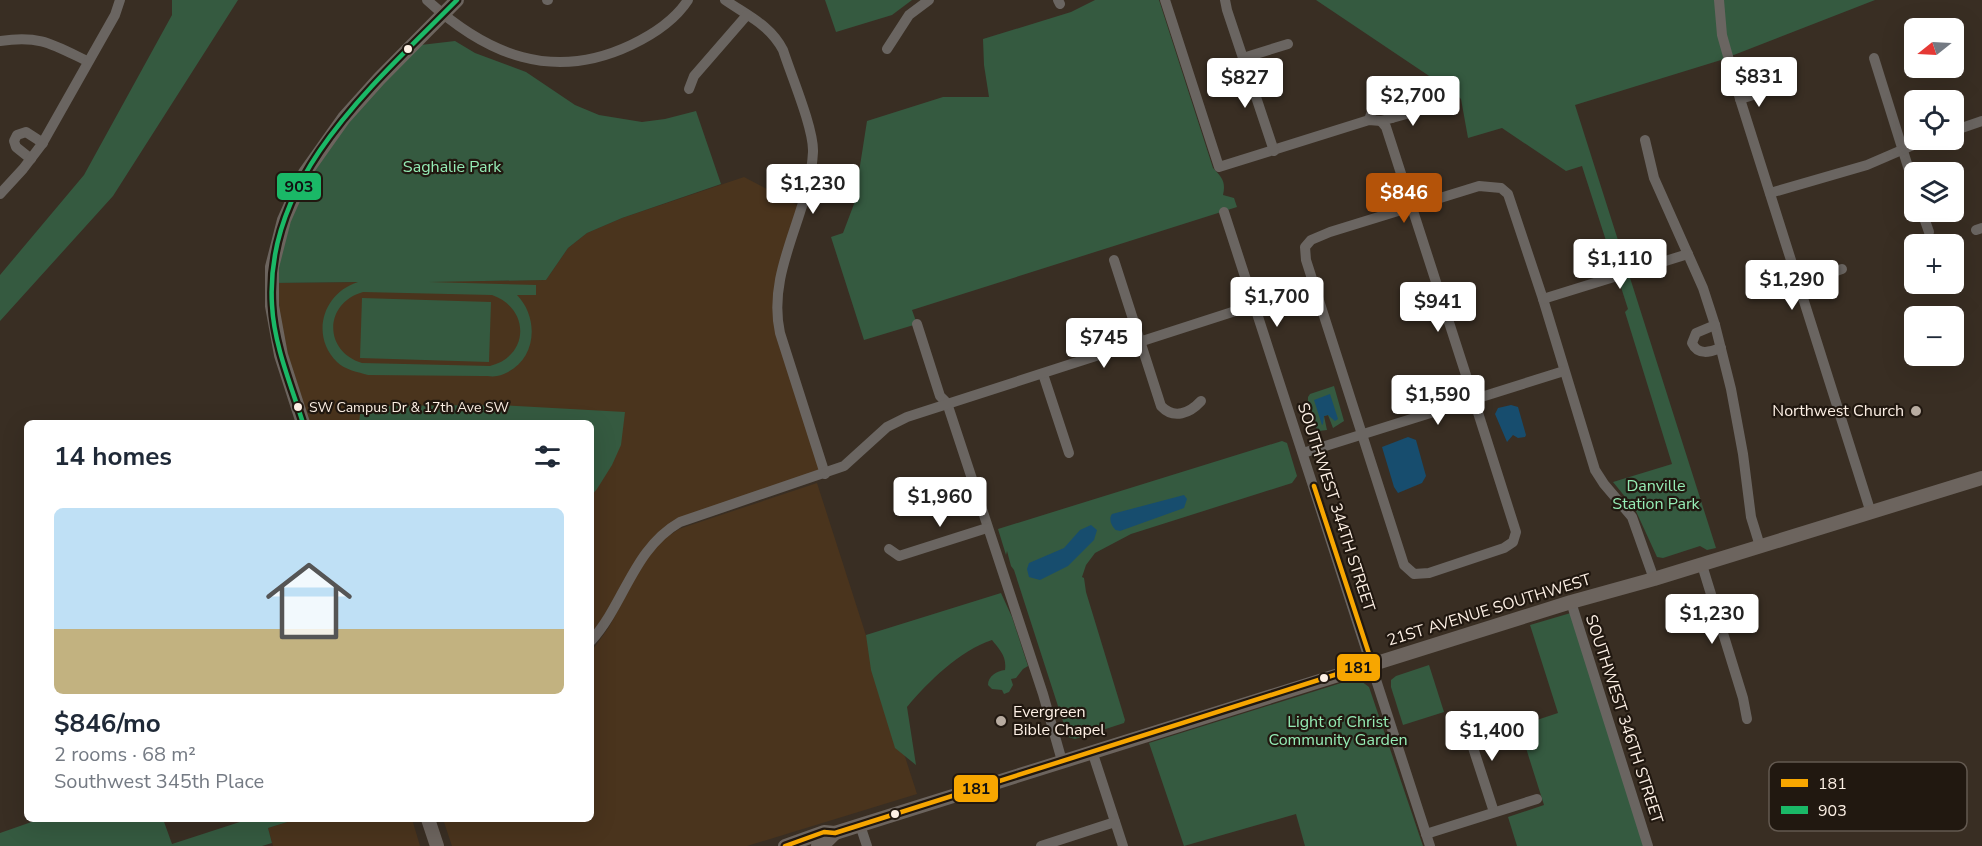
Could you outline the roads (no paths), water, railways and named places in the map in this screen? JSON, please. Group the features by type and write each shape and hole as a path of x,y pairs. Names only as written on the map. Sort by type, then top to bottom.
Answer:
{"main road":[{"path":"302,420 280,355 272,306 272,267 284,220 305,172 344,118 457,0"},
{"name":"21ST AVENUE SOUTHWEST","path":"785,846 824,832 835,833 1372,663 1571,602 1702,565 1982,478"},
{"path":"429,822 437,846"},
{"name":"21ST AVENUE SOUTHWEST","path":"818,846 824,844 835,833"}],"street":[{"path":"0,194 43,143 87,61 115,15 120,0"},
{"path":"427,0 442,14 478,39 507,53 531,60 571,61 608,53 641,40 670,20 688,0"},
{"path":"725,0 776,36 783,50 813,142 809,179 780,279 777,314 786,354 825,474"},
{"path":"886,49 909,15 929,0"},
{"path":"1165,0 1219,168 1369,120 1381,121 1439,105"},
{"path":"1226,0 1227,10 1274,151"},
{"path":"1719,0 1722,35 1740,99 1871,513"},
{"path":"689,89 694,76 747,15"},
{"path":"0,41 20,38 45,40 87,61"},
{"path":"1244,58 1288,44"},
{"path":"1874,58 1906,162"},
{"path":"1740,99 1770,90"},
{"path":"1369,120 1375,102 1383,99 1388,100 1392,118"},
{"path":"1381,121 1386,127 1412,206 1516,532 1513,542 1497,551 1429,573 1414,574 1404,565 1305,251 1311,240 1330,232 1412,206 1479,186 1497,187 1508,194 1543,299 1595,470 1632,517 1654,579"},
{"path":"1964,127 1982,121"},
{"path":"31,159 16,147 14,141 17,135 26,132 43,143"},
{"path":"1645,140 1654,178 1688,254 1715,325 1743,454 1751,517 1760,546"},
{"path":"1770,193 1867,165 1902,148"},
{"name":"SOUTHWEST 344TH STREET","path":"1224,212 1430,846"},
{"path":"1926,222 1929,232"},
{"path":"1543,299 1688,254"},
{"path":"1114,260 1159,403 1163,409 1178,414 1191,410 1202,401"},
{"path":"1798,284 1842,269"},
{"path":"594,637 604,624 641,559 668,529 708,512 825,474 851,461 893,423 947,403 1044,374 1254,305"},
{"path":"917,324 940,396 947,403 1043,694 1062,760"},
{"path":"1715,325 1696,333 1692,343 1696,350 1701,352 1721,348"},
{"path":"1303,453 1564,371"},
{"path":"1044,374 1069,453"},
{"path":"890,549 899,556 987,528"},
{"path":"1702,565 1747,719"},
{"name":"SOUTHWEST 346TH STREET","path":"1571,602 1648,846"},
{"path":"1464,720 1494,812"},
{"path":"1092,751 1123,846"},
{"path":"1426,834 1536,799"},
{"path":"1041,846 1115,822"},
{"path":"860,825 867,846"}],"water":[{"path":"1330,394 1338,419 1335,421 1328,415 1324,416 1322,425 1314,400"},
{"path":"1511,405 1518,407 1526,435 1518,438 1513,435 1507,442 1495,414 1498,408"},
{"path":"1408,437 1416,440 1426,476 1422,483 1398,493 1394,487 1382,447"},
{"path":"1184,495 1187,499 1184,508 1120,531 1116,530 1111,523 1112,514"},
{"path":"1091,525 1097,530 1094,540 1068,566 1040,580 1029,577 1027,569 1029,563 1064,548 1080,530"}],"place":[{"name":"SW Campus Dr & 17th Ave SW","path":"298,407"},
{"name":"Northwest Church","path":"1916,411"},
{"name":"Evergreen Bible Chapel","path":"1001,721"}],"park label":[{"name":"Saghalie Park","path":"452,167"},
{"name":"Danville Station Park","path":"1656,495"},
{"name":"Light of Christ Community Garden","path":"1338,731"}]}
